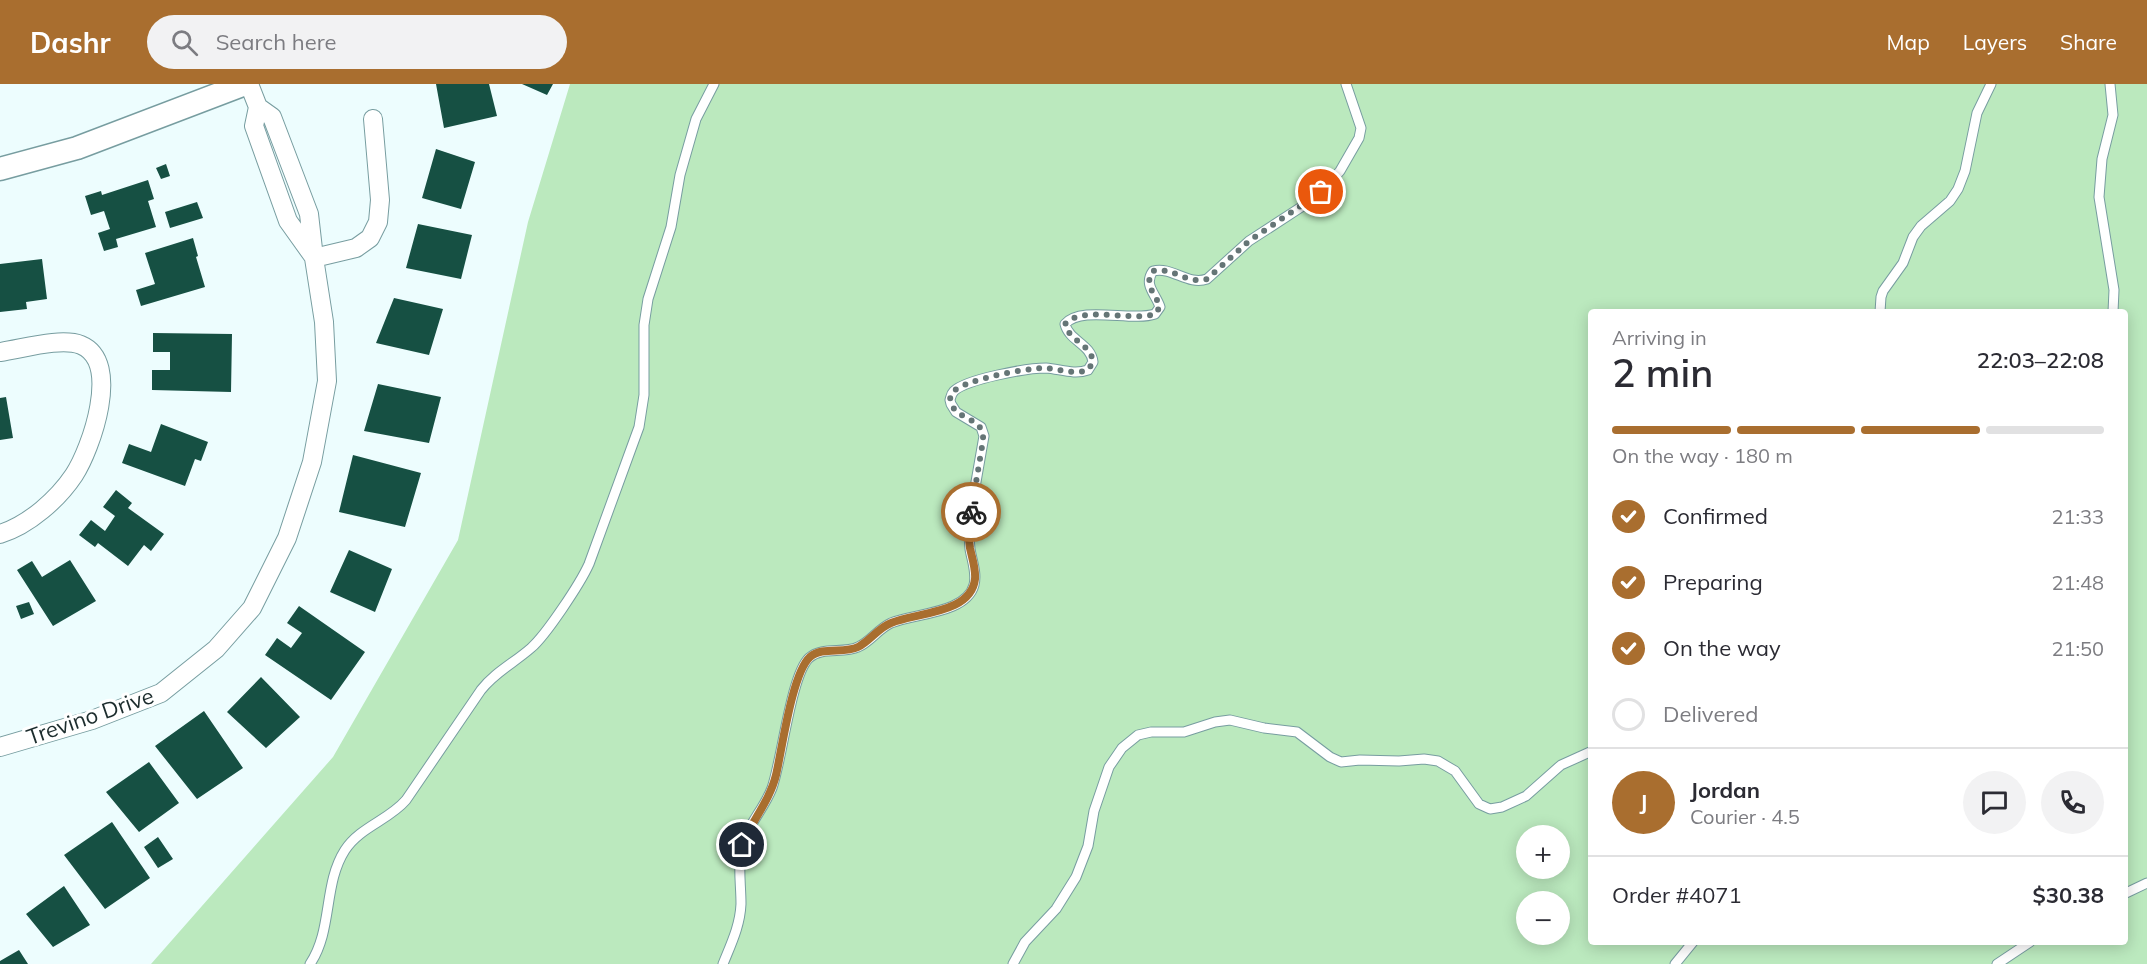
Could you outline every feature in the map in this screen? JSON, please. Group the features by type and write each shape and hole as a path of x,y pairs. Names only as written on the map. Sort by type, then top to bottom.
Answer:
{"street":[{"name":"Trevino Drive","path":"0,747 92,720 161,693 216,649 252,608 287,538 312,462 327,381 324,322 309,214 272,117 258,107 247,84"},
{"path":"0,169 77,148 247,84"},
{"path":"314,258 356,248 370,238 378,222 380,200 373,119"},
{"path":"0,352 58,343 83,346 93,356 102,374 96,427 88,449 74,475 54,499 31,517 0,534"}],"lane":[{"path":"310,964 317,951 335,872 345,849 363,832 393,813 406,800 481,690 494,675 537,642 589,564 639,427 644,395 644,325 648,299 671,227 680,175 696,118 714,84"},
{"path":"723,964 739,925 742,845 776,777 791,704 804,665 810,657 818,653 857,648 892,622 958,604 970,595 974,587 975,576 969,522 984,436 981,427 953,408 950,399 954,391 972,382 1027,370 1046,368 1079,372 1088,370 1093,362 1091,353 1067,332 1065,324 1068,320 1086,315 1138,317 1155,314 1160,307 1149,285 1149,277 1153,271 1166,270 1177,276 1198,281 1207,279 1249,241 1312,200 1340,171 1360,134 1361,128 1346,84"},
{"path":"1880,309 1881,297 1903,263 1914,237 1922,226 1950,201 1958,189 1965,171 1977,113 1991,84"},
{"path":"2110,84 2113,115 2102,159 2099,197 2100,217 2114,290 2113,309"},
{"path":"1013,964 1020,949 1056,909 1076,877 1085,854 1094,811 1109,767 1122,748 1138,735 1151,732 1184,732 1215,722 1230,720 1264,728 1297,732 1330,757 1341,762 1424,759 1438,761 1451,767 1479,804 1490,809 1502,807 1526,796 1561,765 1588,753"},
{"path":"2128,892 2147,883"},
{"path":"1675,964 1691,945"},
{"path":"1997,964 2026,945"}],"green space":[{"path":"570,84 2147,84 2147,964 151,964 333,757 458,540 528,222"}],"building":[{"path":"436,84 489,84 497,116 444,128"},
{"path":"522,84 553,84 547,95"},
{"path":"436,149 475,162 461,209 422,198"},
{"path":"166,164 170,176 161,179 156,168"},
{"path":"148,180 154,199 148,201 156,227 116,239 118,247 104,251 98,233 110,229 104,211 91,215 85,196 101,191 102,195"},
{"path":"197,202 203,218 170,228 165,212"},
{"path":"418,224 472,235 461,279 406,268"},
{"path":"193,238 205,287 141,306 136,290 155,284 145,253"},
{"path":"42,259 47,299 26,302 27,309 0,312 0,264"},
{"path":"394,298 443,309 429,355 376,343"},
{"path":"153,333 232,334 231,392 152,390 152,370 170,370 170,352 153,352"},
{"path":"378,384 441,397 429,443 364,431"},
{"path":"6,397 13,438 0,440 0,398"},
{"path":"161,424 208,442 201,461 195,459 185,486 122,463 129,444 151,452"},
{"path":"353,455 421,473 405,527 339,512"},
{"path":"116,490 132,503 128,508 164,534 151,551 144,545 128,566 98,543 95,547 79,535 91,520 105,531 115,516 103,507"},
{"path":"349,550 392,569 375,612 330,592"},
{"path":"70,560 96,601 53,626 17,570 32,561 42,577"},
{"path":"29,602 34,614 21,619 16,606"},
{"path":"299,606 365,652 331,700 265,655 277,638 291,648 302,633 287,623"},
{"path":"261,677 300,717 266,748 227,712"},
{"path":"204,711 243,768 197,799 155,746"},
{"path":"149,762 179,803 139,832 106,792"},
{"path":"112,822 150,878 105,909 64,855"},
{"path":"158,837 173,859 158,868 144,847"},
{"path":"64,886 90,925 53,947 26,914"},
{"path":"19,950 28,964 0,964 0,961"}],"way so far":[{"path":"971,512 984,436 977,423 956,412 953,408 950,399 954,391 972,382 1027,370 1046,368 1084,372 1088,370 1093,362 1091,353 1067,332 1065,324 1068,320 1086,315 1152,316 1160,307 1149,285 1149,277 1153,271 1166,270 1177,276 1198,281 1207,279 1249,241 1321,192"}],"route":[{"path":"742,845 776,777 791,704 804,665 814,654 857,648 892,622 958,604 970,595 974,587 975,576 969,536 971,512"}]}
